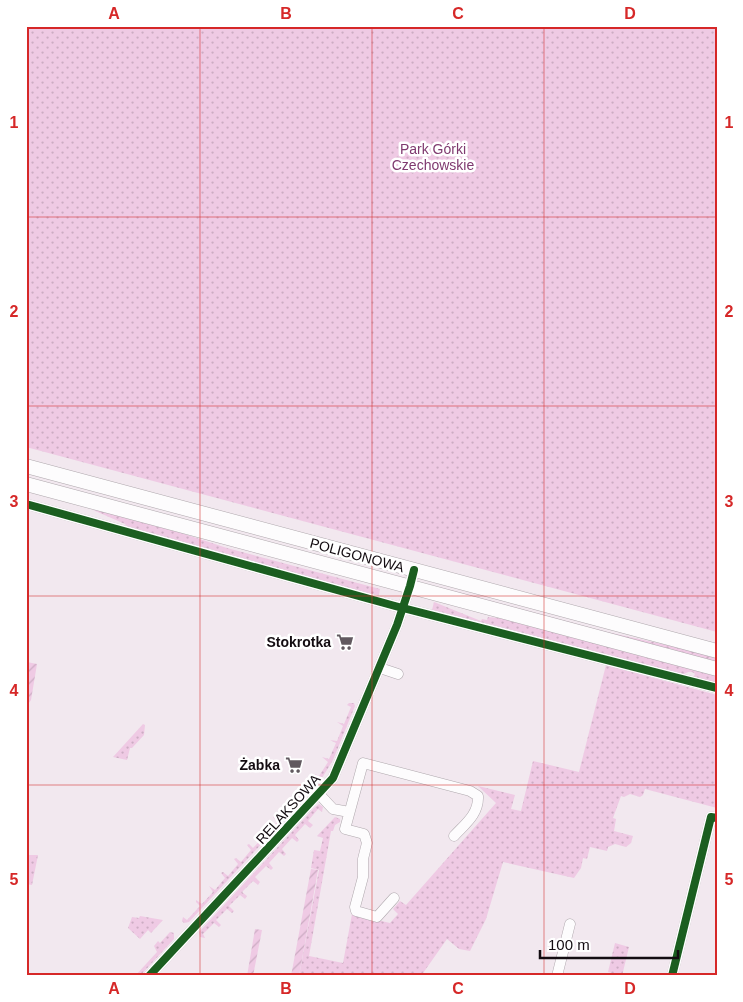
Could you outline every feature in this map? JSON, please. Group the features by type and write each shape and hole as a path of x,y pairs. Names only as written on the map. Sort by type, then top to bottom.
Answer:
{"main road":[{"name":"POLIGONOWA","path":"26,466 717,651"},
{"name":"POLIGONOWA","path":"26,484 717,669"}],"street":[{"path":"26,504 403,607 717,688"},
{"name":"RELAKSOWA","path":"149,976 333,778 380,668 403,607 414,570"},
{"path":"380,668 398,674"},
{"path":"394,898 377,917 356,911 355,907 363,877 363,859 367,843 364,834 345,829 362,763 470,791 478,796 478,804 474,814 454,836"},
{"path":"318,794 333,809 349,812"},
{"path":"672,976 714,818"},
{"path":"557,976 570,924"}],"green space":[{"name":"Park Górki Czechowskie","path":"26,26 717,26 717,632 26,447"},
{"path":"93,510 145,521 227,548 380,589 379,595 128,528 125,524"},
{"path":"439,587 607,632 717,656 717,663 439,589"},
{"path":"434,602 481,621 482,619 487,620 488,617 510,619 717,674 717,684 693,678 695,674 692,672 683,675 432,610"},
{"path":"27,662 37,664 31,700 26,707"},
{"path":"606,665 717,695 717,808 645,789 640,797 630,794 624,797 621,796 613,818 616,819 614,831 633,836 631,843 626,847 615,844 608,847 607,851 590,847 587,859 583,858 581,868 574,878 503,862 486,919 470,951 459,949 447,939 421,976 299,976 319,870 311,868 314,850 320,851 323,838 317,836 335,817 340,819 340,822 331,831 309,956 343,963 352,914 390,923 398,914 393,909 400,901 406,905 496,803 478,786 515,795 511,809 521,811 533,761 579,772"},
{"path":"354,703 355,706 333,760 322,778 315,780 315,774 319,776 328,762 322,757 329,759 336,743 330,740 337,741 343,726 337,722 344,724 351,707 347,705"},
{"path":"143,724 145,725 144,735 130,748 127,760 113,757"},
{"path":"300,791 306,791 306,796 189,922 184,923 182,921 183,917 187,920 200,906 196,900 202,904 213,892 209,886 215,890 225,878 221,873 223,872 228,876 238,864 234,859 236,858 241,862 251,850 247,845 249,844 253,848 264,836 260,830 266,834 277,822 273,817 275,816 279,820 290,808 286,803 288,802 292,806 303,794"},
{"path":"319,804 323,807 322,812 318,809 308,821 313,825 310,828 305,824 295,835 299,840 297,842 292,838 282,849 286,854 284,856 279,852 269,863 273,868 271,870 266,866 255,877 260,882 258,885 253,881 242,892 247,896 245,899 240,895 229,906 234,911 232,913 227,909 216,920 221,925 219,927 214,923 203,934 205,938 200,937 199,932"},
{"path":"26,855 38,855 32,885 26,884"},
{"path":"311,869 318,870 299,976 291,976"},
{"path":"140,916 163,920 151,933 148,930 140,939 128,928 132,917 139,918"},
{"path":"255,929 262,930 253,976 247,976"},
{"path":"170,932 174,933 174,939 140,976 135,976 157,952 154,946 158,941 160,943"},
{"path":"615,943 629,947 622,976 608,972"}],"cycle path":[{"path":"26,504 395,606 717,688"},
{"path":"149,976 333,778 397,625 414,570"},
{"path":"672,976 711,817 717,818"}],"place":[{"name":"Stokrotka","path":"345,642"},
{"name":"Żabka","path":"294,765"}]}
